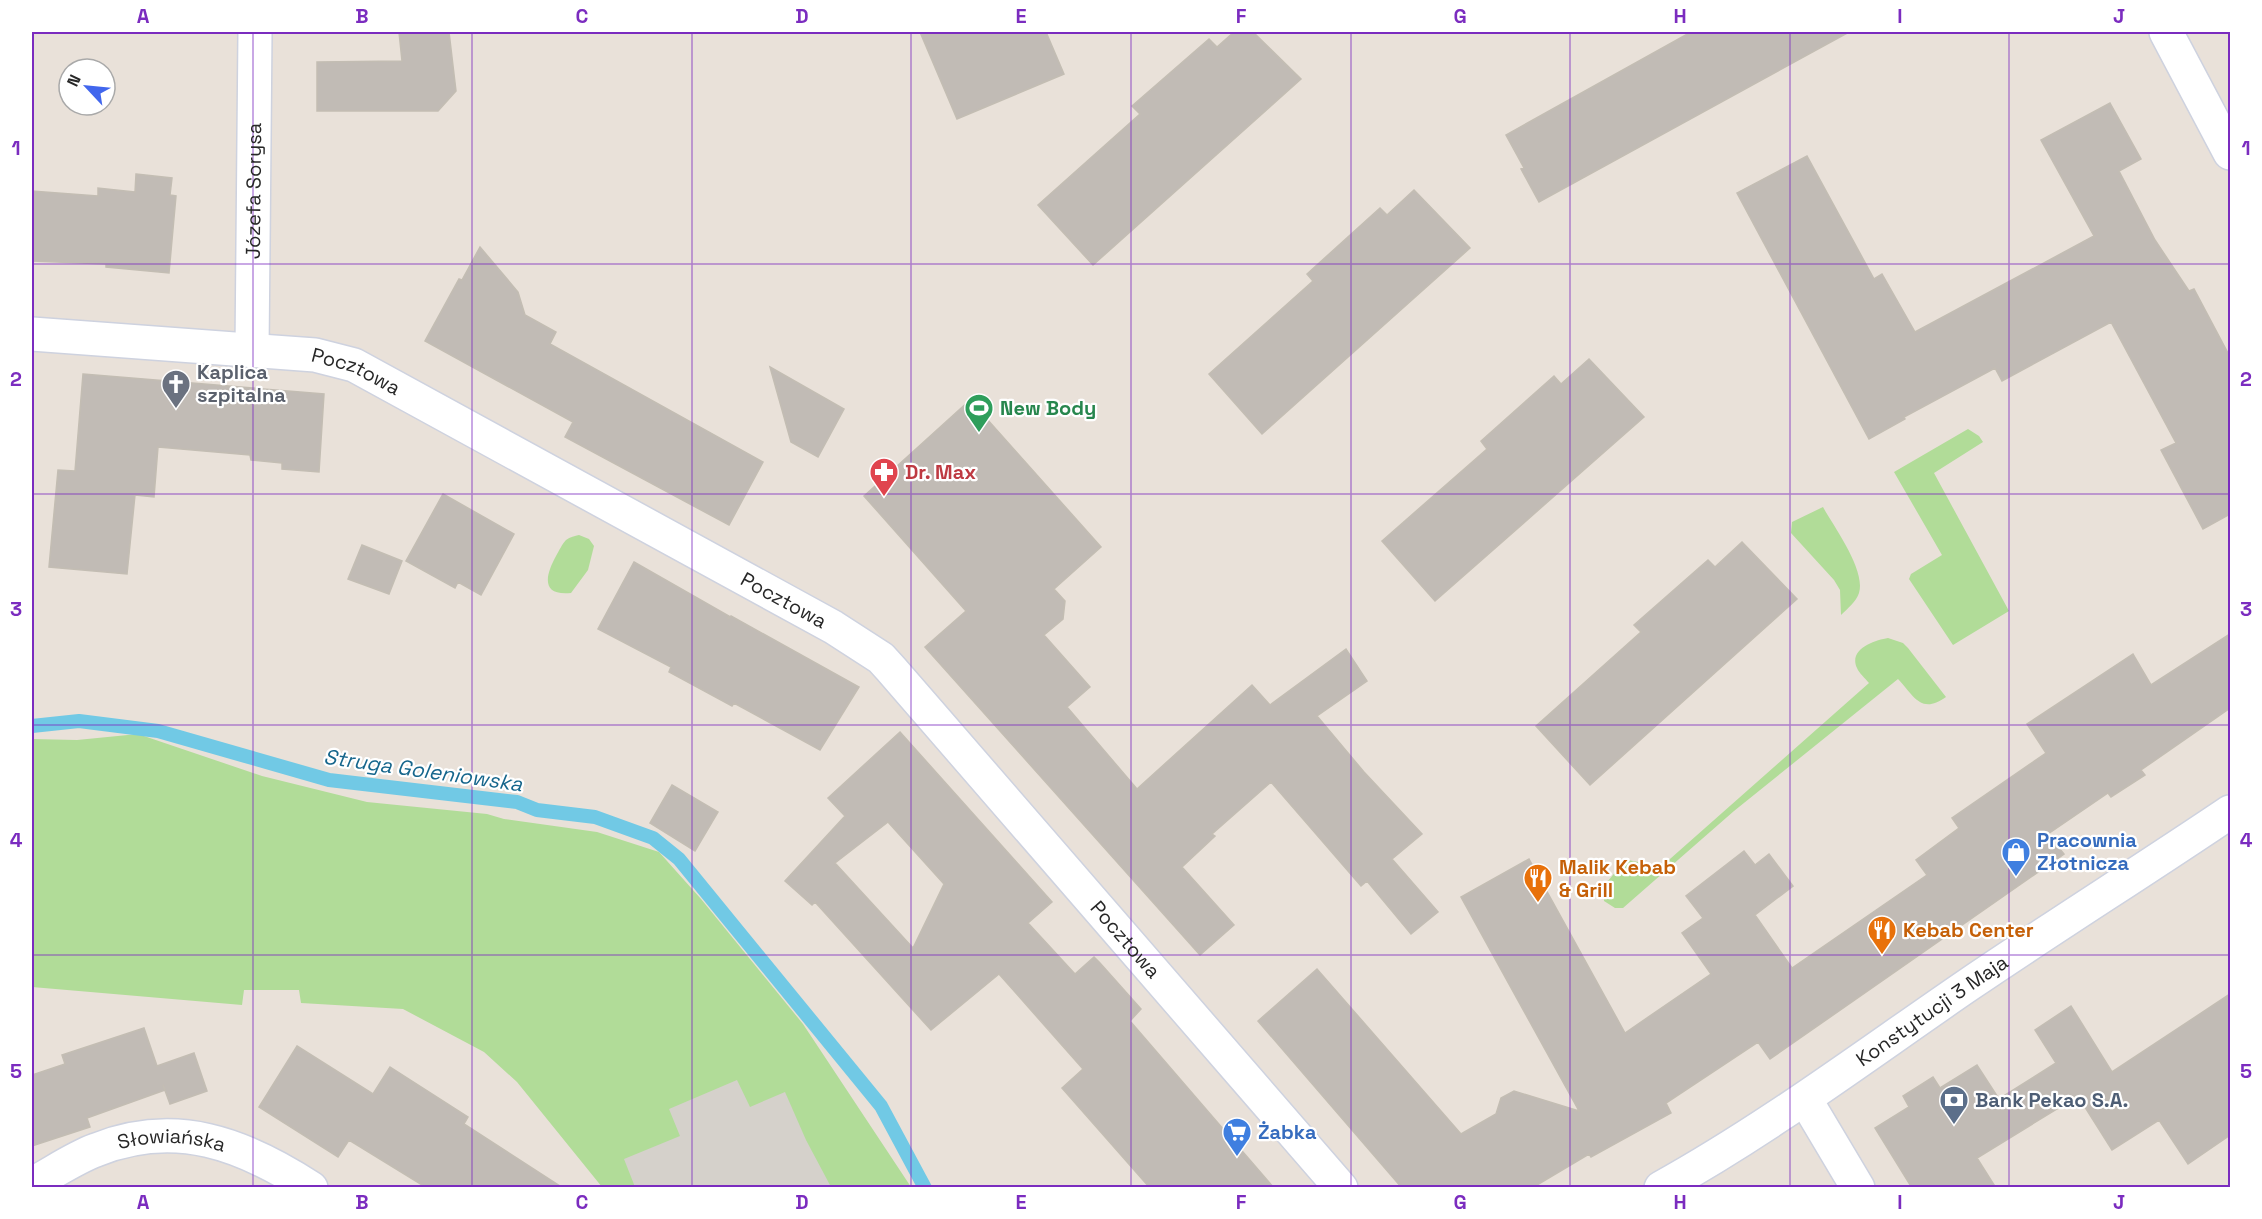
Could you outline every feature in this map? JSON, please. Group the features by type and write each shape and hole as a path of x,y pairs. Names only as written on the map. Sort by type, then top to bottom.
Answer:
{"street":[{"name":"Józefa Sorysa","path":"252,351 255,32"},
{"path":"2166,32 2230,153"},
{"name":"Pocztowa","path":"32,334 315,355 354,365 697,551 833,627 881,658 1341,1188"},
{"name":"Konstytucji 3 Maja","path":"1661,1188 1718,1156 1805,1099 1969,984 2230,812"},
{"path":"1805,1099 1858,1188"},
{"name":"Słowiańska","path":"32,1184 96,1150 132,1140 176,1134 204,1138 236,1147 311,1188"}],"green space":[{"path":"1968,429 1979,436 1983,442 1934,473 2009,611 1953,645 1909,579 1911,574 1942,555 1894,472"},
{"path":"1823,507 1854,561 1860,584 1856,599 1841,615 1840,590 1834,580 1791,533 1792,522"},
{"path":"579,535 589,539 594,546 588,570 571,593 554,591 548,583 552,563 566,540"},
{"path":"1888,638 1903,643 1908,648 1946,697 1937,702 1924,704 1914,697 1898,679 1734,811 1623,908 1615,908 1604,901 1603,887 1622,864 1628,860 1643,863 1653,874 1869,683 1857,668 1856,656 1870,643"},
{"path":"138,734 262,776 367,802 487,814 504,819 597,832 659,852 701,899 803,1024 911,1187 602,1187 517,1082 484,1052 403,1009 301,1003 299,990 244,990 242,1005 32,987 32,739 77,740"}],"shaded area":[{"path":"737,1080 750,1107 785,1092 806,1140 831,1187 635,1187 624,1159 680,1136 669,1109"}],"building":[{"path":"399,32 449,32 456,91 438,111 317,111 317,62 402,61"},
{"path":"920,32 1046,32 1064,74 957,119"},
{"path":"1234,32 1253,32 1301,79 1093,265 1038,205 1140,114 1132,106 1209,39 1217,47"},
{"path":"1691,32 1849,32 1539,202 1506,135"},
{"path":"2110,103 2141,159 2119,171 2155,240 2189,291 2194,289 2230,357 2230,514 2203,529 2161,450 2176,443 2111,322 2002,381 1995,368 1904,417 1905,419 1869,439 1737,193 1807,156 1874,279 1882,274 1915,332 2094,236 2041,140"},
{"path":"136,174 172,178 170,195 176,196 169,273 106,267 106,264 32,261 32,191 98,196 98,188 135,192"},
{"path":"1414,190 1470,248 1262,434 1209,374 1313,281 1307,274 1380,208 1387,215"},
{"path":"480,247 518,292 525,315 556,332 550,344 763,462 729,525 565,437 573,422 425,341 459,279 462,280"},
{"path":"1589,359 1644,417 1435,601 1382,541 1487,449 1481,441 1554,376 1561,384"},
{"path":"770,367 844,409 818,457 791,442"},
{"path":"83,374 324,394 319,472 282,469 282,463 251,460 250,455 158,447 154,497 135,495 127,574 49,567 58,470 75,471"},
{"path":"970,400 1101,547 1054,589 1065,601 1063,619 1044,635 1090,687 1067,707 1137,789 1252,685 1270,705 1346,649 1367,681 1317,716 1364,772 1422,834 1392,859 1438,912 1411,934 1367,881 1361,886 1271,782 1212,834 1215,836 1182,867 1234,925 1200,955 925,647 966,611 864,496"},
{"path":"443,494 514,534 481,595 458,582 455,588 406,561"},
{"path":"1742,542 1797,599 1590,785 1536,726 1641,632 1634,625 1708,560 1715,567"},
{"path":"362,545 402,561 389,594 348,579"},
{"path":"634,562 729,616 728,619 731,616 859,687 820,750 734,703 732,706 669,672 671,667 598,629"},
{"path":"2230,634 2230,708 2141,770 2145,775 2111,797 2108,793 2048,834 2064,854 1770,1059 1758,1042 1666,1103 1671,1113 1591,1157 1589,1154 1532,1188 1402,1188 1258,1021 1317,969 1461,1134 1496,1114 1501,1098 1514,1091 1579,1111 1461,897 1529,859 1625,1033 1711,974 1682,933 1703,918 1686,896 1744,851 1755,865 1769,854 1793,886 1755,915 1792,968 1927,875 1916,860 1959,828 1952,818 2046,753 2027,724 2133,654 2151,685"},
{"path":"900,732 1052,902 1028,923 1075,974 1094,957 1100,963 1141,1009 1130,1021 1274,1188 1150,1188 1062,1088 1083,1069 999,974 931,1030 815,902 812,905 785,881 845,816 828,798","holes":["888,822 944,884 913,948 835,863"]},
{"path":"672,785 718,812 695,851 650,823"},
{"path":"2230,994 2230,1135 2188,1164 2159,1120 2112,1150 2078,1096 1977,1158 1996,1188 1912,1188 1875,1128 1909,1107 1903,1096 1933,1077 1940,1088 1977,1065 1999,1099 2056,1063 2035,1030 2071,1006 2112,1072"},
{"path":"144,1028 157,1066 194,1053 207,1091 170,1104 165,1090 87,1118 90,1127 32,1146 32,1075 65,1064 62,1055"},
{"path":"297,1046 373,1094 390,1067 468,1117 464,1124 563,1188 427,1188 349,1140 338,1157 259,1107"}],"waterway":[{"name":"Struga Goleniowska","path":"32,726 79,721 158,731 329,780 517,802 537,810 595,817 653,838 679,859 881,1106 925,1188"}],"place":[{"name":"Kaplica szpitalna","path":"176,410"},
{"name":"New Body","path":"979,434"},
{"name":"Dr. Max","path":"884,498"},
{"name":"Pracownia Złotnicza","path":"2016,878"},
{"name":"Malik Kebab & Grill","path":"1538,904"},
{"name":"Kebab Center","path":"1882,956"},
{"name":"Bank Pekao S.A.","path":"1954,1126"},
{"name":"Żabka","path":"1237,1158"}]}
